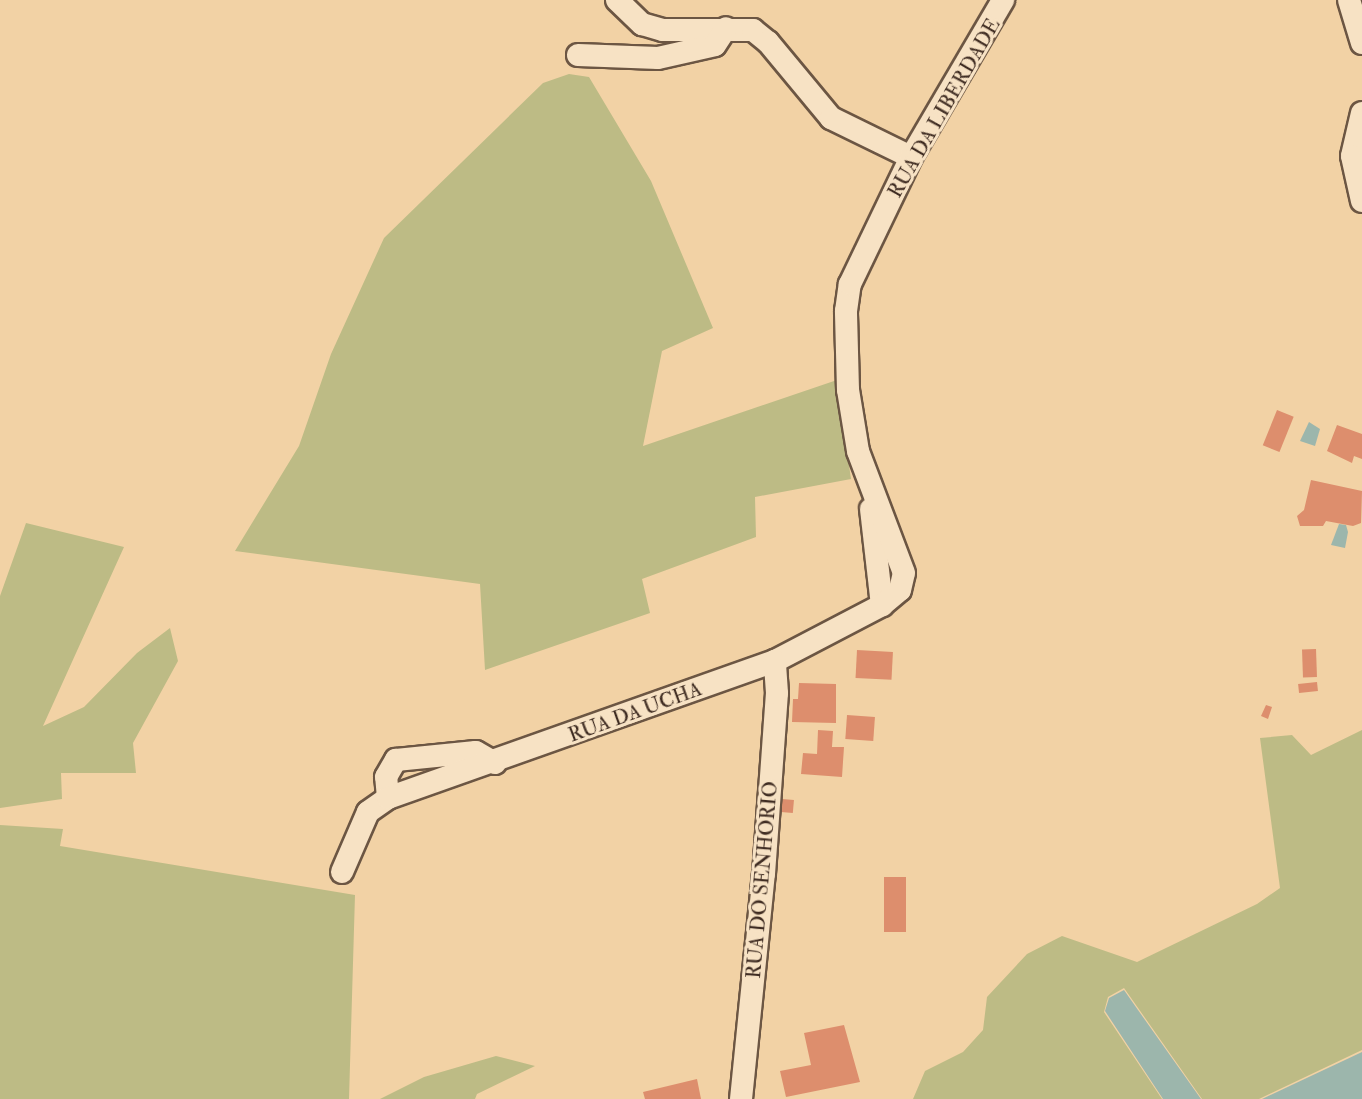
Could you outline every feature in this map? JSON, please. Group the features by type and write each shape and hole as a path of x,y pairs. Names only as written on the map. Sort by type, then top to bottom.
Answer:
{"street":[{"path":"617,0 642,24 663,30 726,28 753,30 768,42 831,118 911,157"},
{"name":"RUA DA LIBERDADE","path":"775,661 882,605 905,582 858,451 848,390 846,311 850,284 911,157 1003,0"},
{"path":"1349,0 1362,43"},
{"path":"578,55 658,58 714,45 726,28"},
{"path":"1362,113 1352,156 1362,201"},
{"name":"RUA DA UCHA","path":"342,872 368,812 388,798 495,763 775,661"},
{"name":"RUA DO SENHORIO","path":"741,1099 764,873 777,693 775,661"},
{"path":"388,798 386,777 396,760 476,752 495,763"}],"shaded area":[{"path":"569,74 589,77 651,181 713,328 662,351 643,446 837,380 851,479 755,497 756,537 642,579 650,613 485,670 480,584 235,551 299,446 331,354 384,238 543,83"},
{"path":"1309,422 1320,429 1315,446 1300,441"},
{"path":"26,523 124,547 43,726 84,707 137,653 170,628 178,661 133,743 136,773 61,773 62,799 0,808 0,596"},
{"path":"1339,524 1346,525 1348,532 1345,548 1331,545"},
{"path":"1362,730 1362,1050 1259,1099 1202,1099 1124,988 1108,997 1104,1012 1162,1099 913,1099 925,1071 963,1052 983,1030 987,997 1027,954 1062,936 1137,962 1257,904 1280,888 1260,738 1292,735 1311,755"},
{"path":"0,825 63,829 60,846 355,895 349,1099 0,1099"},
{"path":"1124,990 1201,1099 1163,1099 1105,1011 1109,998"},
{"path":"1362,1052 1362,1099 1262,1099"},
{"path":"496,1056 535,1066 477,1094 475,1099 380,1099 424,1077"}],"building":[{"path":"1277,410 1294,417 1279,452 1263,445"},
{"path":"1337,425 1362,434 1362,459 1354,456 1352,463 1327,451"},
{"path":"1311,480 1362,491 1361,523 1353,526 1326,521 1323,526 1300,526 1297,516 1304,510"},
{"path":"1302,649 1316,649 1317,677 1303,677"},
{"path":"857,650 893,652 891,680 856,678"},
{"path":"1317,682 1318,691 1299,693 1298,684"},
{"path":"799,683 836,684 836,723 792,722 793,699 798,699"},
{"path":"1266,705 1272,707 1268,719 1261,716"},
{"path":"847,715 875,717 873,741 845,739"},
{"path":"818,730 833,731 832,747 844,747 842,777 801,774 803,753 817,754"},
{"path":"782,799 794,800 793,813 781,812"},
{"path":"884,877 906,877 906,932 884,932"},
{"path":"844,1025 860,1082 786,1097 780,1071 811,1065 804,1033"},
{"path":"697,1079 701,1099 645,1099 643,1092"}]}
